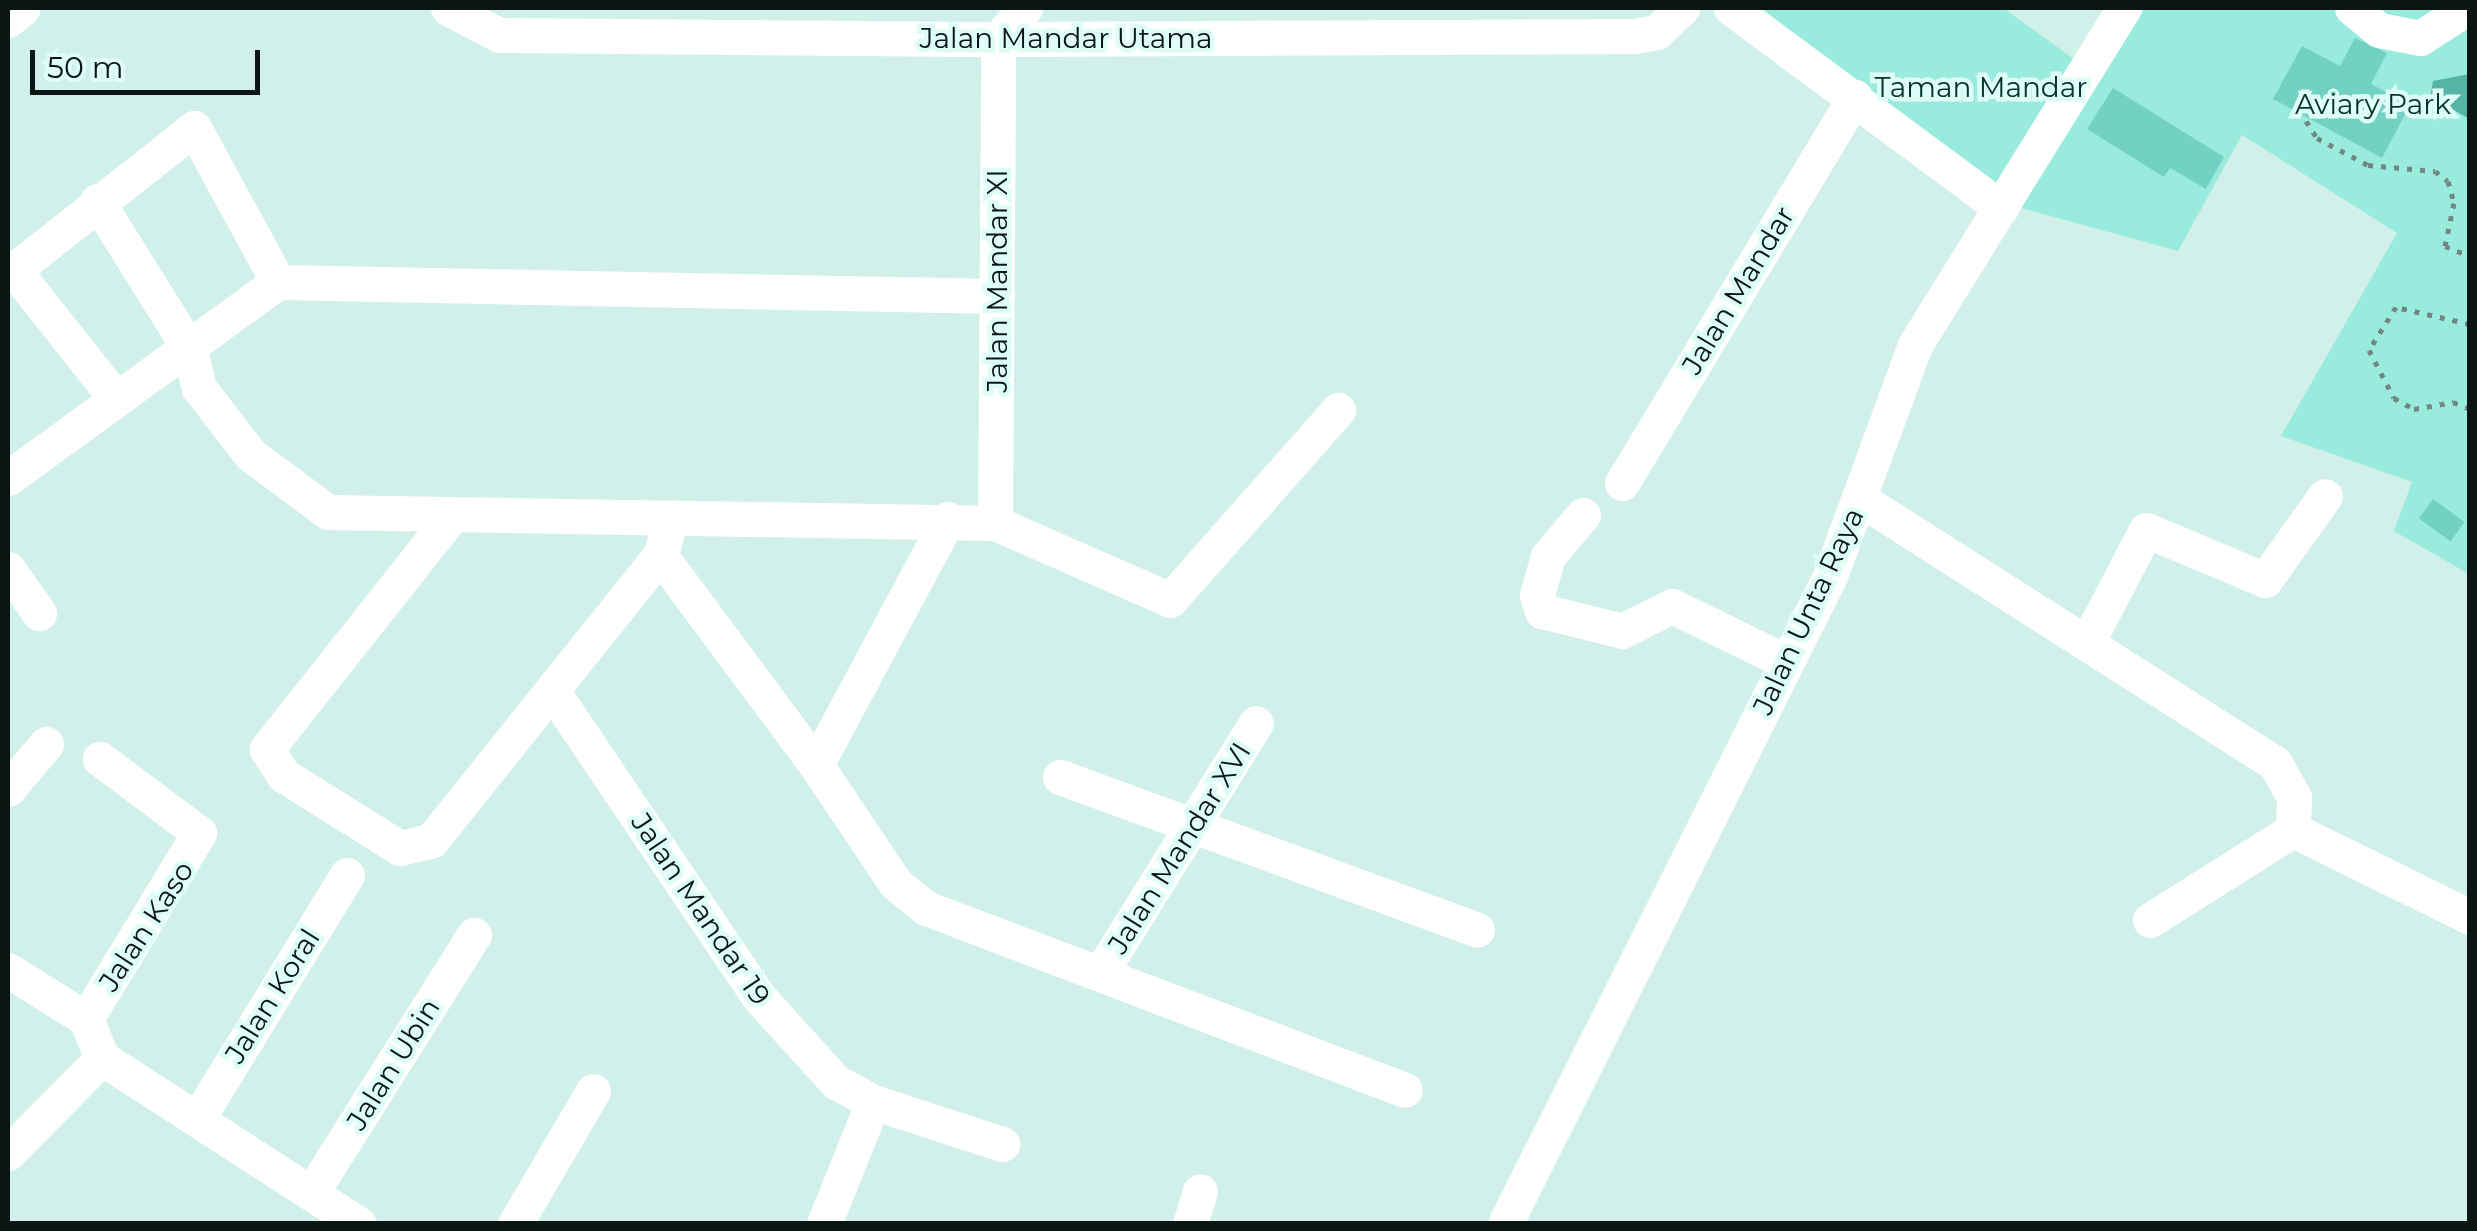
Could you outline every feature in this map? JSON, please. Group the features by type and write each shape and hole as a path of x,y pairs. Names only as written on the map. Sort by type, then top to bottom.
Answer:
{"street":[{"path":"8,20 23,8"},
{"name":"Jalan Mandar Utama","path":"448,8 499,35 998,40 1634,36 1656,32 1682,8"},
{"path":"998,40 1025,8"},
{"path":"1730,8 2001,208"},
{"name":"Jalan Unta Raya","path":"1505,1224 1785,661 1860,498 1915,345 2124,8"},
{"path":"2352,8 2379,30 2420,38 2466,8"},
{"name":"Jalan Mandar XI","path":"995,522 998,40"},
{"name":"Jalan Mandar","path":"1622,483 1855,97"},
{"path":"113,394 10,272 194,128 278,282"},
{"path":"98,202 190,350 198,388 251,456 308,506 452,514 995,522 1170,600 1338,410"},
{"path":"8,478 113,394 190,350 278,282 997,296"},
{"path":"2088,642 2146,530 2265,580 2325,496"},
{"path":"1860,498 2275,763 2294,797 2293,830"},
{"path":"452,514 267,749 283,774 416,850 553,692 660,556 673,516"},
{"path":"1582,514 1548,556 1537,596 1542,611 1622,631 1672,606 1785,661"},
{"path":"816,765 948,519"},
{"path":"660,556 816,765 896,884 926,908 1405,1090"},
{"path":"8,569 39,612"},
{"name":"Jalan Mandar 19","path":"553,692 758,996 836,1082 873,1102 1002,1144"},
{"name":"Jalan Mandar XVI","path":"1101,972 1256,724"},
{"path":"8,790 46,744"},
{"name":"Jalan Kaso","path":"86,1019 199,834 100,760"},
{"path":"1060,777 1476,930"},
{"path":"2293,830 2470,917"},
{"path":"2150,920 2293,830"},
{"name":"Jalan Koral","path":"198,1118 346,875"},
{"name":"Jalan Ubin","path":"312,1192 474,936"},
{"path":"8,970 86,1019 102,1058 359,1224"},
{"path":"8,1153 102,1058"},
{"path":"515,1224 593,1090"},
{"path":"824,1224 873,1102"}],"path":[{"path":"2306,122 2317,138 2368,166 2435,171 2448,181 2454,203 2444,246 2470,256"},
{"path":"2470,324 2396,306 2368,350 2394,398 2414,408 2453,402 2470,410"}],"green space":[{"name":"Taman Mandar","path":"1747,8 2003,8 2085,67 2009,206"},
{"name":"Aviary Park","path":"2138,8 2469,8 2469,574 2394,531 2412,482 2281,436 2397,233 2242,135 2178,251 2014,206"}],"shaded area":[{"path":"2469,74 2469,119 2454,110 2427,117 2433,81"}],"building":[{"path":"2355,38 2387,53 2371,84 2410,105 2382,158 2273,99 2302,46 2340,66"},
{"path":"2113,88 2224,157 2206,189 2170,168 2164,177 2087,129"},
{"path":"2433,499 2465,522 2450,541 2419,518"}]}
